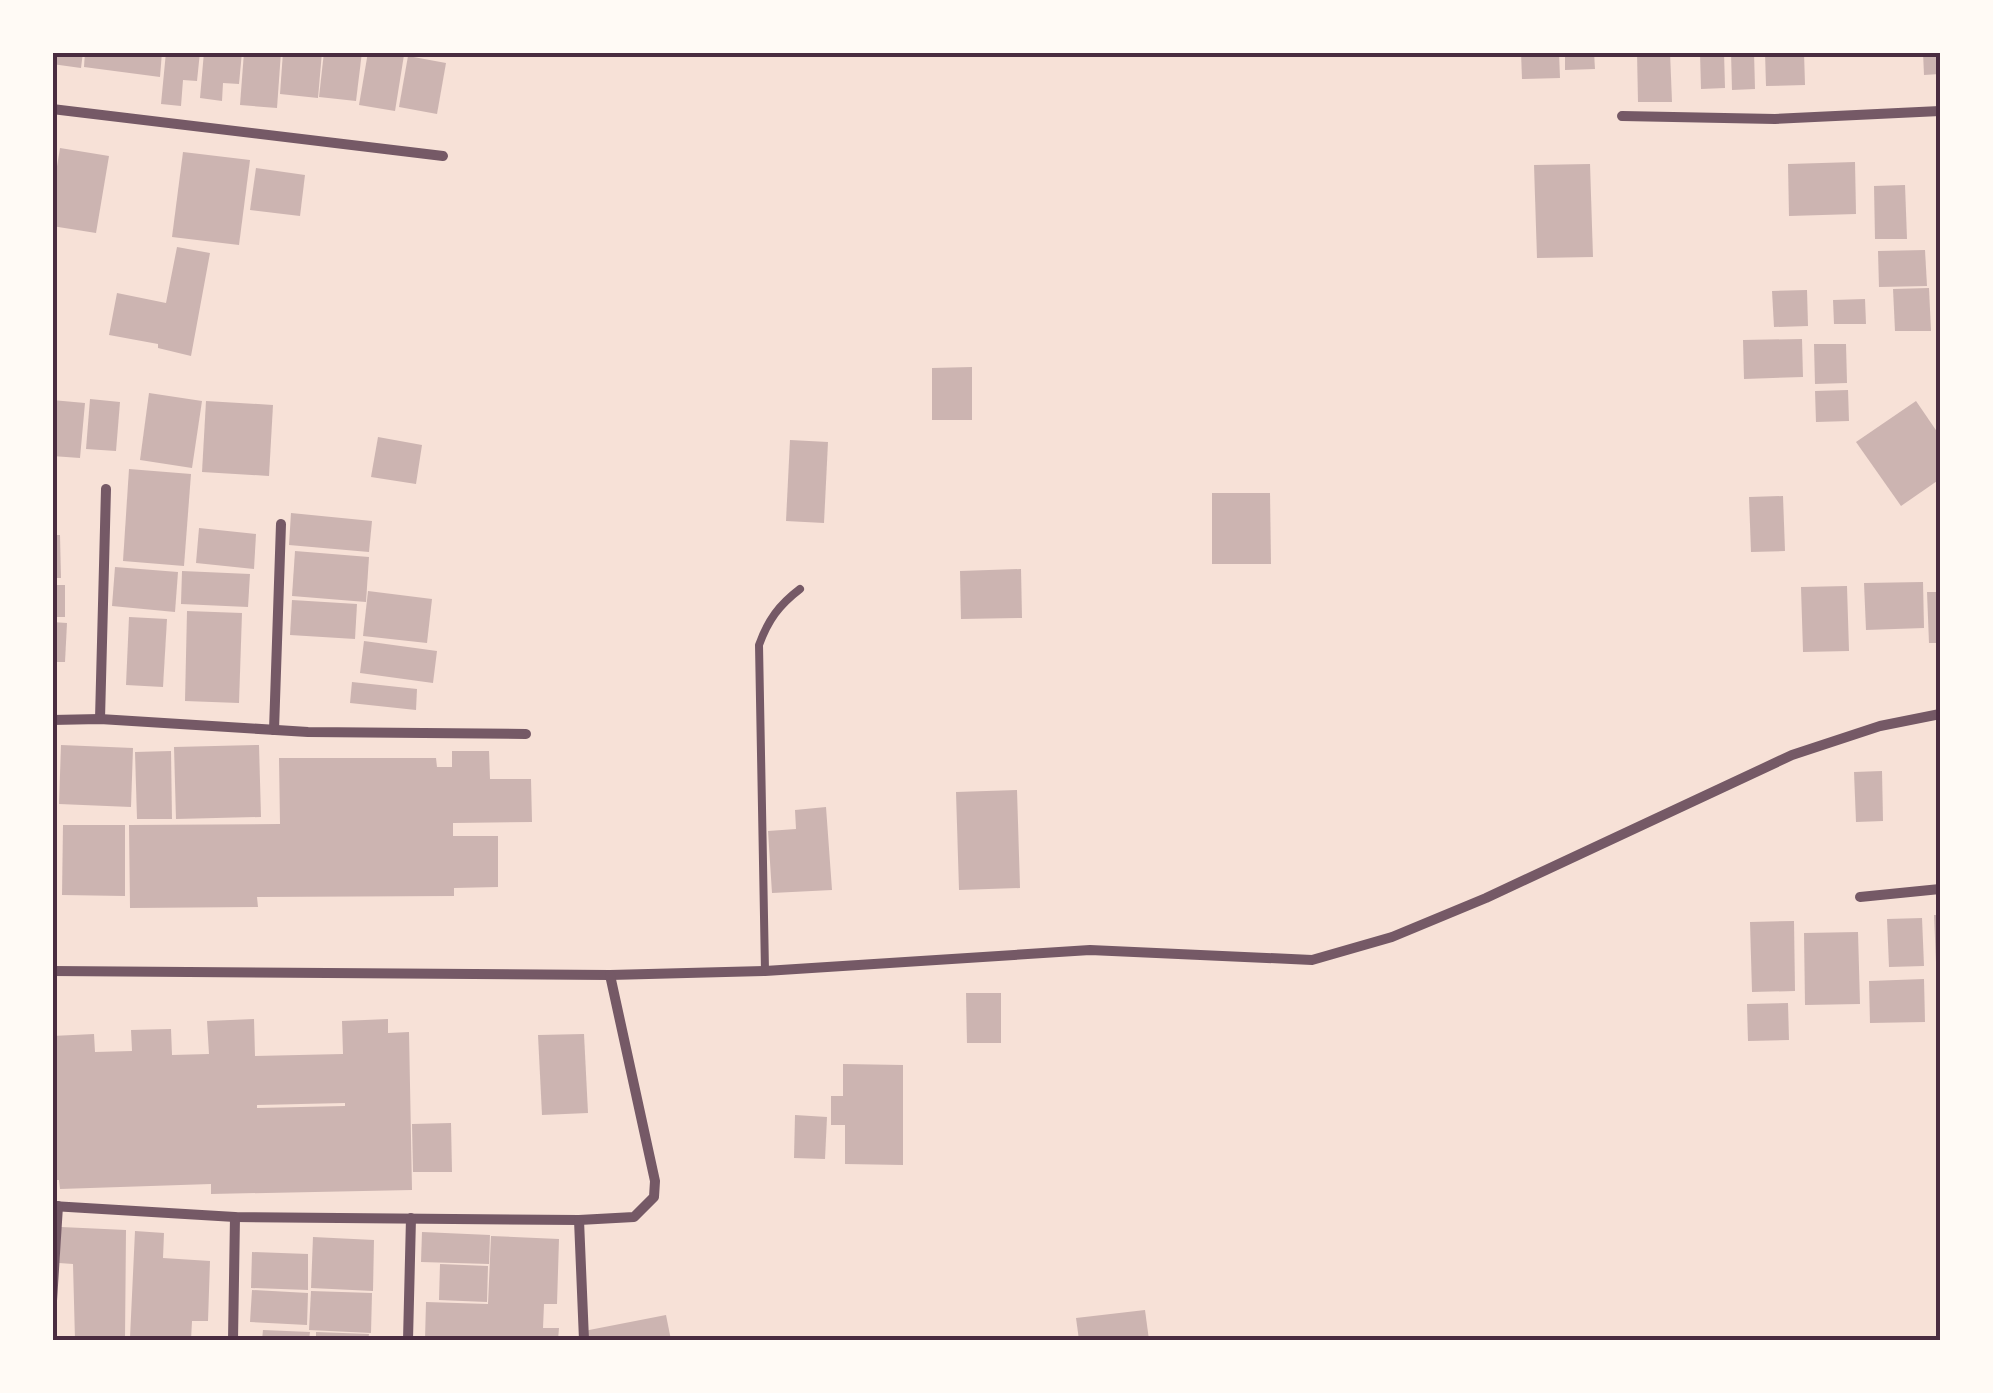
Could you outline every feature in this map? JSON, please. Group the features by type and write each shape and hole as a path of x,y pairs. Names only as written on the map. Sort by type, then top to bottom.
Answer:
{"street":[{"path":"52,110 443,156"},
{"path":"1622,116 1775,119 1940,112"},
{"path":"100,719 106,489"},
{"path":"274,730 281,524"},
{"path":"52,972 610,975 764,971 1090,950 1312,960 1378,942 1486,898 1792,755 1880,726 1940,714"},
{"path":"52,720 100,719 274,730 526,734"},
{"path":"1860,897 1940,890"},
{"path":"52,1301 55,1206 235,1217 579,1220 640,1214 654,1197 655,1181 610,975"},
{"path":"233,1340 235,1217"},
{"path":"408,1340 412,1218"},
{"path":"579,1220 584,1340"}],"lane":[{"path":"764,971 759,645 774,614 800,589"}],"building":[{"path":"52,52 83,52 81,68 52,64"},
{"path":"85,52 162,52 160,77 84,67"},
{"path":"166,52 200,52 197,81 183,80 181,106 161,104"},
{"path":"204,52 242,52 239,84 223,83 222,101 200,98"},
{"path":"244,52 281,52 277,108 240,105"},
{"path":"283,52 322,52 318,98 280,94"},
{"path":"324,52 362,52 356,101 319,97"},
{"path":"368,52 404,55 395,111 359,105"},
{"path":"1521,52 1559,52 1560,78 1522,79"},
{"path":"1565,52 1594,52 1595,69 1565,70"},
{"path":"1637,52 1670,52 1672,102 1638,102"},
{"path":"1700,52 1724,52 1725,88 1701,89"},
{"path":"1731,52 1754,52 1755,89 1732,90"},
{"path":"1765,52 1804,52 1805,85 1766,86"},
{"path":"1923,52 1940,52 1940,74 1924,75"},
{"path":"408,56 446,63 437,114 399,107"},
{"path":"60,148 109,156 96,233 52,226"},
{"path":"183,152 250,160 239,245 172,237"},
{"path":"1855,162 1856,214 1789,216 1788,164"},
{"path":"1590,164 1593,257 1537,258 1534,165"},
{"path":"256,168 305,175 300,216 250,210"},
{"path":"1905,185 1907,239 1875,239 1874,186"},
{"path":"177,247 210,253 191,356 158,348 158,344 109,335 117,293 166,303"},
{"path":"1925,250 1927,286 1879,287 1878,251"},
{"path":"1929,288 1931,331 1895,331 1893,289"},
{"path":"1807,290 1808,326 1774,327 1772,291"},
{"path":"1865,299 1866,324 1834,324 1833,300"},
{"path":"1802,339 1803,377 1744,379 1743,340"},
{"path":"1814,344 1846,344 1847,383 1815,384"},
{"path":"972,367 972,420 932,420 932,368"},
{"path":"1848,390 1849,421 1816,422 1815,391"},
{"path":"149,393 202,401 192,468 140,460"},
{"path":"90,399 120,402 116,451 86,449"},
{"path":"52,400 85,403 80,458 52,456"},
{"path":"206,401 273,405 269,476 202,472"},
{"path":"1916,401 1940,436 1940,479 1901,506 1856,442"},
{"path":"378,437 422,445 416,484 371,477"},
{"path":"790,440 828,442 824,523 786,521"},
{"path":"129,469 191,474 184,566 123,561"},
{"path":"1212,493 1270,493 1271,564 1212,564"},
{"path":"1783,496 1785,551 1751,552 1749,497"},
{"path":"291,513 372,521 369,552 289,545"},
{"path":"199,528 256,534 254,569 196,563"},
{"path":"52,535 60,535 61,578 52,578"},
{"path":"295,551 369,557 366,602 292,596"},
{"path":"115,567 178,572 175,612 112,606"},
{"path":"1021,569 1022,618 961,619 960,571"},
{"path":"182,571 250,574 248,607 181,604"},
{"path":"1923,582 1924,628 1866,630 1864,583"},
{"path":"52,585 65,585 65,617 52,617"},
{"path":"1847,586 1849,651 1803,652 1801,587"},
{"path":"368,591 432,599 427,643 363,636"},
{"path":"1927,592 1940,592 1940,643 1929,643"},
{"path":"292,600 357,604 355,639 290,635"},
{"path":"187,611 242,613 239,703 185,701"},
{"path":"129,617 167,619 163,687 126,685"},
{"path":"52,622 67,623 65,662 52,662"},
{"path":"364,641 437,651 433,683 360,673"},
{"path":"352,682 417,689 416,710 350,703"},
{"path":"52,741 57,741 56,778 52,778"},
{"path":"61,745 133,748 131,807 59,804"},
{"path":"259,745 261,817 176,819 174,747"},
{"path":"171,751 172,819 137,819 135,752"},
{"path":"452,751 489,751 490,779 531,779 532,822 453,823 453,836 498,836 498,887 454,888 454,896 257,897 258,907 130,908 129,825 280,824 279,758 436,758 437,767 452,767"},
{"path":"1882,771 1883,821 1856,822 1854,772"},
{"path":"1017,790 1020,888 959,890 956,792"},
{"path":"826,807 832,890 772,893 768,831 796,829 795,810"},
{"path":"63,825 125,825 125,896 62,895"},
{"path":"52,839 56,839 57,894 52,895"},
{"path":"1934,915 1940,915 1940,962 1936,962"},
{"path":"1922,918 1924,966 1889,967 1887,919"},
{"path":"1794,921 1795,991 1752,992 1750,922"},
{"path":"1858,932 1860,1004 1805,1005 1804,933"},
{"path":"1924,979 1925,1022 1870,1023 1869,981"},
{"path":"966,993 1001,993 1001,1043 967,1043"},
{"path":"1788,1003 1789,1040 1748,1041 1747,1004"},
{"path":"254,1019 255,1056 343,1054 342,1021 388,1019 388,1033 409,1032 412,1190 211,1194 211,1184 60,1189 59,1180 52,1180 52,1036 94,1034 95,1052 132,1051 131,1030 171,1029 172,1055 209,1054 207,1021","holes":["345,1103 345,1106 257,1108"]},
{"path":"584,1034 588,1113 542,1115 538,1035"},
{"path":"843,1064 903,1065 903,1165 845,1164 845,1125 831,1125 831,1096 843,1096"},
{"path":"795,1115 827,1117 825,1159 794,1158"},
{"path":"451,1123 452,1172 413,1172 412,1124"},
{"path":"61,1227 126,1230 125,1340 75,1340 73,1264 59,1263"},
{"path":"135,1231 164,1233 163,1258 210,1261 208,1321 192,1321 191,1340 130,1338"},
{"path":"422,1232 490,1235 489,1264 421,1262"},
{"path":"491,1236 559,1239 557,1304 544,1304 543,1328 559,1328 558,1340 425,1340 426,1302 488,1304"},
{"path":"313,1237 374,1240 373,1291 311,1288"},
{"path":"252,1252 308,1254 308,1290 251,1288"},
{"path":"440,1264 488,1266 487,1302 439,1300"},
{"path":"252,1290 308,1293 307,1325 250,1322"},
{"path":"311,1291 372,1293 371,1333 309,1330"},
{"path":"1145,1310 1149,1340 1079,1340 1076,1318"},
{"path":"666,1315 671,1340 586,1340 584,1331"},
{"path":"263,1330 310,1332 309,1340 262,1340"},
{"path":"316,1332 369,1334 368,1340 316,1340"}]}
